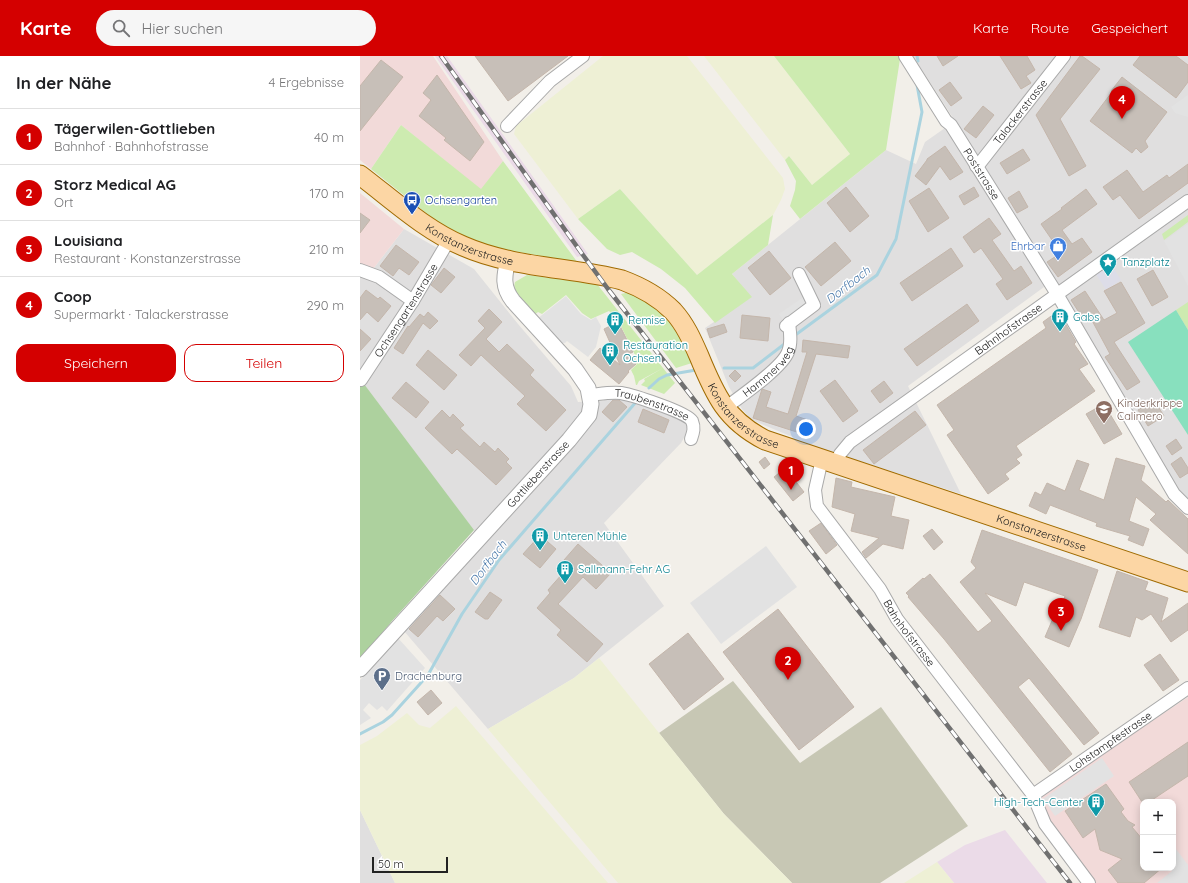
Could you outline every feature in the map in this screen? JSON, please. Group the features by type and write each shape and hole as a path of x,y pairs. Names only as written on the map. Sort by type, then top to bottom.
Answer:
{"main road":[{"name":"Konstanzerstrasse","path":"360,175 416,218 450,240 465,247 508,260 606,276 636,285 650,292 674,312 692,340 717,397 725,408 744,427 765,440 1188,582"}],"street":[{"path":"507,126 550,81 583,56"},
{"name":"Poststrasse","path":"905,56 946,121 951,125 1057,294 1174,494 1188,508"},
{"name":"Talackerstrasse","path":"976,166 980,164 1064,56"},
{"name":"Bahnhofstrasse","path":"1089,883 1045,824 1033,795 897,619 880,589 817,506 815,490 829,461 840,454 850,442 1188,201"},
{"name":"Ochsengartenstrasse","path":"361,380 413,301 450,240"},
{"path":"508,260 504,281 509,296 574,369 585,383 590,395"},
{"path":"360,270 379,277 413,301"},
{"name":"Hammerweg","path":"725,408 761,380 786,357 789,350 789,332 814,305 799,274"},
{"name":"Traubenstrasse","path":"590,395 620,393 633,396 683,414 691,420 694,428 691,439"},
{"name":"Gottlieberstrasse","path":"360,669 574,434 589,415 591,404 590,395"},
{"name":"Lohstampfestrasse","path":"1033,795 1188,688"}],"shaded area":[{"path":"360,56 433,56 503,161 481,190 401,125 371,169 360,160"},
{"path":"435,56 447,56 588,254 577,257"},
{"path":"603,56 687,56 783,178 785,189 773,215 697,275 620,189 578,219 514,134 516,126"},
{"path":"704,56 774,56 850,154 812,185 789,156 785,160"},
{"path":"913,56 1188,56 1188,500 1179,492 1055,279 908,386 961,494 819,448 752,420 742,409 729,387 705,328 751,297 732,274 886,150 916,164 925,142 955,121"},
{"path":"1188,95 1188,117 1175,113 1171,107"},
{"path":"360,193 404,229 373,269 360,265"},
{"path":"1188,224 1188,286 1164,241"},
{"path":"404,229 474,269 518,324 571,386 578,402 603,401 612,395 683,418 690,427 681,443 604,523 664,606 574,678 488,729 404,631 484,544 360,379 360,265 373,269"},
{"name":"Tanzplatz","path":"1111,264 1121,280 1106,290 1096,274"},
{"path":"566,296 581,314 591,320 596,317 601,326 596,347 588,357 567,341 565,343 560,343 537,319"},
{"path":"805,296 809,302 784,321 779,314"},
{"path":"766,546 797,587 721,644 690,603"},
{"name":"Drachenburg","path":"398,638 425,668 387,711 382,706 377,710 369,703 363,710 371,718 360,725 360,680"},
{"path":"599,658 724,814 792,883 618,883 488,729 574,678"},
{"path":"733,681 800,763 881,707 968,826 880,883 792,883 724,814 659,733"},
{"path":"1188,697 1188,883 1095,883 1055,831 1040,804 1043,794"},
{"path":"456,706 608,883 395,883 360,810 360,745 377,736 407,713 419,725 430,728"},
{"path":"1102,758 1114,776 1055,816 1043,799"},
{"path":"360,810 395,883 360,883"},
{"path":"1005,830 1047,883 954,883 937,862 965,845"},
{"path":"1176,849 1188,865 1188,883 1157,883 1172,871 1176,871"},
{"path":"937,862 954,883 904,883"}],"green space":[{"path":"774,56 898,56 900,59 886,150 800,219 790,206 796,181 785,160 789,156 812,185 850,154"},
{"path":"401,125 481,189 503,161 578,263 498,248 450,232 371,169"},
{"path":"620,189 697,275 773,215 768,245 732,274 752,297 715,323 685,288 661,269 632,252 620,255 607,249 578,219"},
{"path":"1188,215 1188,222 1164,240 1162,234"},
{"path":"527,275 597,284 663,368 639,381 636,385 631,370 637,364 632,359 635,355 619,322 609,311 591,319 582,313 566,295 542,314 538,312 533,316 517,296 514,287 515,282"},
{"path":"630,292 647,301 657,309 675,330 692,363 676,368 621,294"},
{"path":"1188,302 1188,330 1176,310"},
{"path":"1176,310 1188,330 1188,435 1128,342"},
{"path":"663,368 675,383 664,394 641,385 645,381 644,379"},
{"path":"361,380 474,530 392,621 360,660 360,382"}],"building":[{"path":"475,56 568,56 508,101"},
{"path":"937,56 958,56 943,66"},
{"path":"1000,56 1027,56 1035,70 1026,76 1031,83 1021,89"},
{"path":"1080,56 1100,69 1060,119 1086,166 1069,176 1036,115"},
{"path":"1140,56 1176,56 1188,65 1188,82 1176,98 1133,65"},
{"path":"381,60 403,77 360,131 360,86"},
{"path":"437,75 484,142 470,161 444,140 446,138 419,116 431,100 423,93"},
{"path":"1122,77 1167,112 1145,141 1148,147 1141,153 1136,148 1132,153 1090,121"},
{"path":"950,82 962,98 951,106 939,90"},
{"path":"983,106 994,115 976,138 964,129"},
{"path":"945,146 963,172 950,180 940,166 926,185 915,176 927,159"},
{"path":"1023,149 1030,160 1007,174 1000,163"},
{"path":"1188,164 1188,183 1139,219 1120,195 1113,200 1103,187 1127,170 1143,192 1167,175 1169,178"},
{"path":"846,187 869,216 850,232 827,203"},
{"path":"974,187 979,196 964,205 959,196"},
{"path":"929,188 949,218 928,232 909,201"},
{"path":"1086,189 1097,204 1062,230 1072,244 1082,238 1092,252 1058,277 1047,262 1061,253 1041,224"},
{"path":"1019,191 1028,207 1017,213 1008,198"},
{"path":"360,213 370,220 360,233"},
{"path":"989,218 1001,234 992,240 1014,271 1021,266 1032,283 1007,300 996,284 1003,279 981,248 974,253 963,237"},
{"path":"835,242 851,261 821,286 805,267"},
{"path":"396,245 419,262 409,275 399,268 393,276 380,266"},
{"path":"951,248 963,266 912,301 900,283"},
{"path":"769,251 791,278 770,295 748,268"},
{"path":"444,268 455,277 441,293 431,285"},
{"path":"1153,270 1168,297 1152,306 1137,279"},
{"path":"1121,282 1145,323 1114,342 1140,382 1127,390 1105,357 1110,354 1088,313 1082,317 1071,300 1085,291 1104,320 1117,313 1104,291"},
{"path":"366,290 378,299 380,297 391,306 378,322 367,312 360,320 360,298"},
{"path":"967,304 979,321 917,366 904,349"},
{"path":"489,309 502,322 486,339 499,352 507,344 534,370 530,375 566,410 546,431 517,404 525,396 481,355 471,366 459,355 485,328 478,321"},
{"path":"1058,311 1076,342 1074,344 1088,364 1079,369 1095,391 1016,446 1022,455 1016,459 1020,463 1005,474 1009,479 988,494 947,435 954,430 937,405 1046,328 1043,322"},
{"path":"428,312 438,321 430,329 423,323 403,354 394,348 408,326 409,327 420,314 424,317"},
{"path":"742,315 770,318 768,341 740,338"},
{"path":"618,322 633,352 627,355 636,364 628,371 629,372 619,384 590,360 600,348 620,365 604,329"},
{"path":"724,324 727,332 710,338 707,329"},
{"path":"360,329 371,339 360,351"},
{"path":"803,340 850,346 848,358 816,354 796,416 811,421 806,435 753,418 762,389 771,392 766,407 788,414 807,352 802,352"},
{"path":"428,350 457,375 444,390 416,365"},
{"path":"735,370 741,376 735,382 729,376"},
{"path":"835,380 858,411 843,422 820,391"},
{"path":"884,381 893,393 880,403 871,391"},
{"path":"406,382 429,402 416,418 392,398"},
{"path":"613,400 619,400 627,407 613,422 602,412"},
{"path":"1154,400 1164,416 1148,426 1138,410"},
{"name":"Kinderkrippe Calimero","path":"1104,404 1122,434 1104,444 1086,414"},
{"path":"643,409 669,420 664,433 638,422"},
{"path":"442,410 450,418 453,414 464,425 460,428 480,447 484,442 495,452 498,448 509,459 506,462 512,468 496,485 457,449 452,454 425,428"},
{"path":"915,411 926,425 874,464 863,450"},
{"path":"1176,439 1182,448 1172,455 1166,446"},
{"path":"765,457 770,464 764,469 759,462"},
{"path":"1181,457 1188,468 1188,473 1180,478 1171,464"},
{"path":"1116,458 1145,466 1141,480 1166,502 1168,500 1188,519 1188,554 1150,520 1156,514 1136,497 1129,521 1149,529 1143,546 1128,540 1130,536 1096,526 1097,523 1050,505 1046,514 1029,506 1035,492 1041,495 1047,483 1065,491 1077,460 1089,464 1079,490 1104,500"},
{"path":"788,466 796,476 793,478 804,492 793,501 774,477"},
{"path":"836,478 852,482 851,487 895,497 891,516 909,520 903,549 883,544 866,558 862,552 879,538 851,531 855,514 832,507"},
{"path":"821,523 837,545 826,554 809,531"},
{"path":"932,529 943,542 934,550 923,536"},
{"path":"982,530 1098,570 1081,619 1069,647 1045,637 1054,616 1058,618 1065,596 1024,582 1016,606 985,593 1099,733 1084,745 1029,678 1018,687 1072,754 1050,772 906,593 923,578 924,579 930,574 978,632 992,621 960,582 976,568 971,562"},
{"name":"Unteren Mühle","path":"540,535 556,549 540,568 523,554"},
{"path":"578,544 611,573 596,589 583,577 558,604 603,644 587,662 557,635 561,630 537,608 550,593 548,590 570,565 564,560"},
{"path":"1117,571 1148,582 1145,590 1168,598 1161,622 1188,603 1188,630 1171,642 1151,614 1142,620 1136,617 1130,637 1099,627"},
{"path":"490,592 502,600 488,619 485,619 475,612"},
{"path":"440,595 455,609 443,621 437,616 418,637 409,629"},
{"path":"778,609 854,707 799,750 723,652"},
{"path":"688,633 724,679 684,710 649,664"},
{"path":"1160,654 1179,680 1163,691 1144,665"},
{"path":"431,690 442,703 428,715 417,702"},
{"path":"1188,742 1188,776 1154,799 1140,799 1129,782"},
{"path":"1106,784 1124,809 1121,812 1128,821 1135,825 1132,827 1140,836 1140,871 1158,871 1144,883 1118,883 1108,870 1122,859 1100,850 1095,829 1083,838 1065,811"}],"waterway":[{"name":"Dorfbach","path":"917,56 918,61"},
{"name":"Dorfbach","path":"794,336 877,275 896,239 922,112 917,85"},
{"name":"Dorfbach","path":"724,368 753,368 787,342"},
{"name":"Dorfbach","path":"649,388 659,379 667,375 696,370"},
{"name":"Dorfbach","path":"360,734 383,722 392,715 428,675 462,614 499,560 636,402"}],"railway":[{"path":"441,56 608,289 1070,883"}],"place":[{"name":"Coop","path":"1122,119"},
{"name":"Ochsengarten","path":"412,215"},
{"name":"Ehrbar","path":"1058,261"},
{"name":"Tanzplatz","path":"1108,277"},
{"name":"Gabs","path":"1060,332"},
{"name":"Remise","path":"615,335"},
{"name":"Restauration Ochsen","path":"610,366"},
{"name":"Kinderkrippe Calimero","path":"1104,424"},
{"name":"Tägerwilen-Gottlieben","path":"791,490"},
{"name":"Unteren Mühle","path":"540,551"},
{"name":"Sallmann-Fehr AG","path":"565,584"},
{"name":"Louisiana","path":"1061,631"},
{"name":"Storz Medical AG","path":"788,680"},
{"name":"Drachenburg","path":"382,691"},
{"name":"High-Tech-Center","path":"1096,817"}]}
